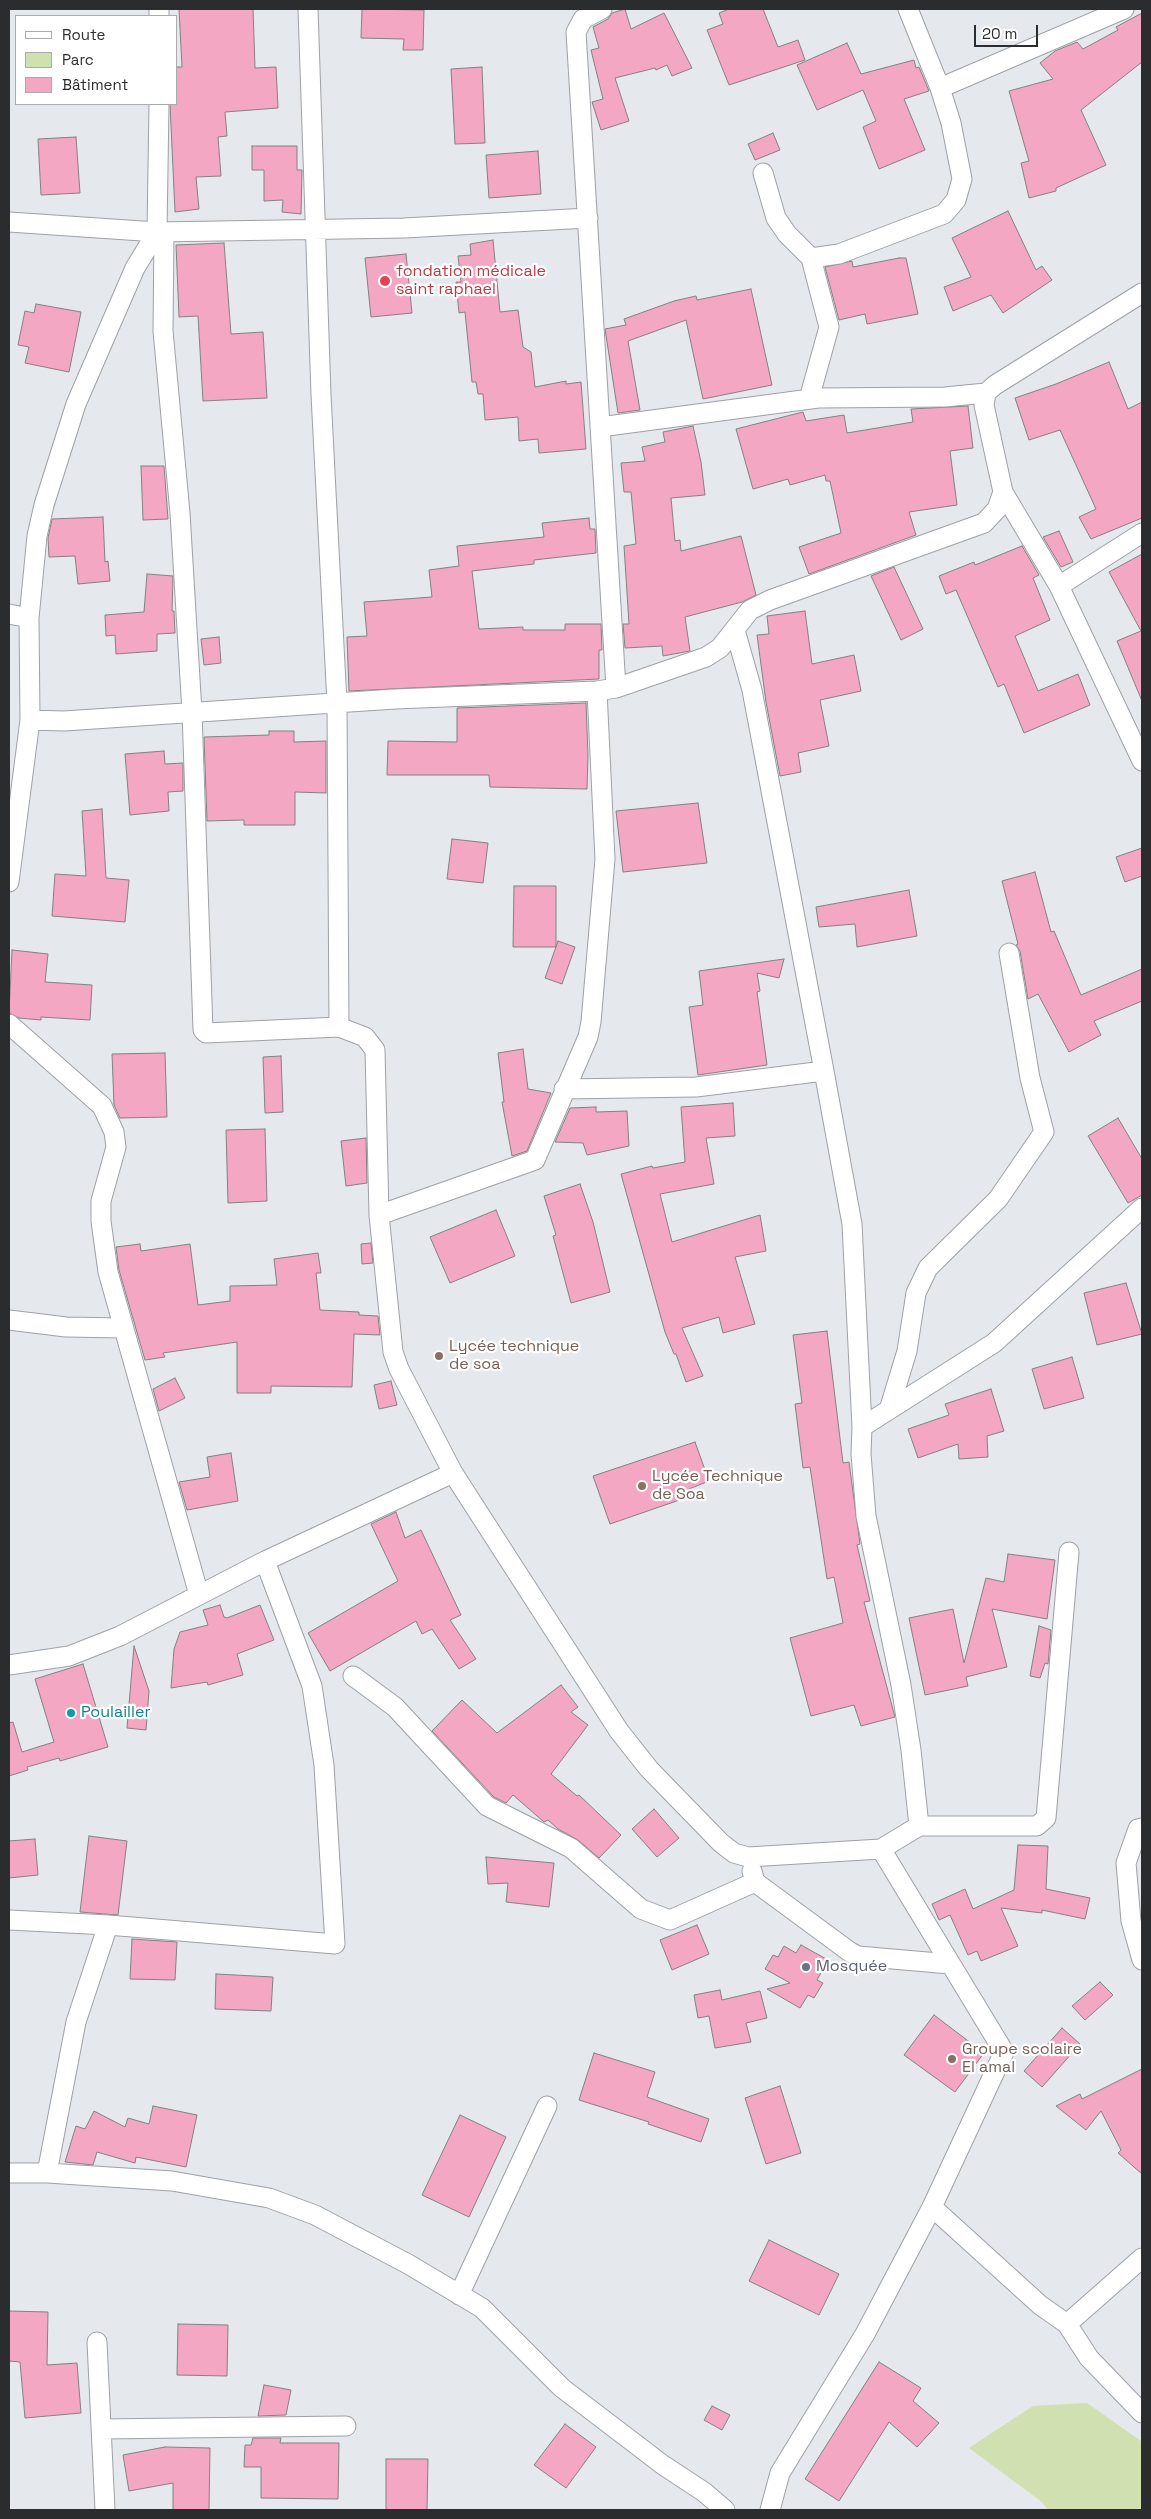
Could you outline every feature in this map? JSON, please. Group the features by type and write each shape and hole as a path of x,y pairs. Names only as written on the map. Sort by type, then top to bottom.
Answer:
{"street":[{"path":"308,9 314,231 337,703 339,1026"},
{"path":"602,9 583,19 576,32 616,688"},
{"path":"811,258 838,254 944,214 956,200 962,179 951,123 940,88 908,9"},
{"path":"940,88 1124,9"},
{"path":"159,105 163,331 180,513 192,712 204,1032 339,1026 365,1037 375,1050 379,1216 393,1352 399,1368 453,1473 618,1731 649,1769 720,1844 734,1854 748,1857 881,1849 919,1826 1037,1826 1046,1818 1070,1552"},
{"path":"762,173 776,218 787,234 811,258 829,326 809,400"},
{"path":"9,222 161,232 314,231 588,218"},
{"path":"9,882 30,720 29,618 37,536 44,505 76,404 135,268 161,232"},
{"path":"600,427 809,400 945,397 986,393 995,385 1142,293"},
{"path":"986,393 984,405 1002,492 1059,586 1142,761"},
{"path":"30,720 64,722 395,699 597,691 616,688 706,657 720,648 735,630 739,621 750,610 770,600 984,523 997,509 1002,492"},
{"path":"1059,586 1142,534"},
{"path":"9,614 29,618"},
{"path":"735,630 752,690 852,1224 862,1427 861,1454 866,1516 901,1685 912,1750 919,1826"},
{"path":"379,1216 535,1160 588,1037 596,973 605,859 597,691"},
{"path":"889,1410 907,1351 916,1293 928,1268 998,1199 1044,1132 1030,1078 1010,953"},
{"path":"9,1024 102,1106 114,1132 116,1147 101,1202 101,1221 108,1272 122,1328 199,1595"},
{"path":"564,1089 696,1087 824,1071"},
{"path":"862,1427 994,1343 1142,1208"},
{"path":"9,1320 66,1328 122,1328"},
{"path":"9,1665 69,1656 120,1636 265,1561 453,1473"},
{"path":"9,1920 108,1925 335,1944 324,1765 312,1686 265,1561"},
{"path":"353,1676 395,1707 486,1806 571,1848 641,1909 670,1920 755,1882"},
{"path":"1142,1828 1138,1829 1126,1863 1131,1921 1142,1960"},
{"path":"770,2510 780,2473 865,2334 932,2207 1004,2052 881,1849"},
{"path":"748,1857 755,1882 858,1956 950,1964"},
{"path":"46,2173 76,2022 108,1925"},
{"path":"459,2295 547,2106"},
{"path":"9,2173 46,2173 172,2181 270,2198 315,2215 482,2308 562,2388 663,2465 704,2492 725,2510"},
{"path":"932,2207 1040,2304 1067,2324 1089,2358 1142,2414"},
{"path":"1067,2324 1142,2258"},
{"path":"97,2342 105,2510"},
{"path":"101,2429 346,2426"}],"green space":[{"path":"1087,2403 1141,2441 1142,2510 1048,2510 1042,2502 969,2448 1033,2406"}],"building":[{"path":"179,9 253,9 255,68 276,67 278,108 225,112 227,136 218,137 221,176 196,177 199,209 175,212 170,105 178,105 178,67 182,67"},
{"path":"362,9 424,10 423,50 403,50 404,39 361,38"},
{"path":"625,9 631,29 664,13 692,68 672,76 667,65 656,70 655,68 615,78 629,121 601,130 592,102 603,99 591,50 599,48 593,27 608,19 612,13"},
{"path":"729,9 763,9 778,47 798,40 805,60 729,85 707,30 723,24 719,13"},
{"path":"1142,13 1142,62 1081,110 1106,165 1056,188 1056,191 1029,198 1021,163 1029,161 1009,91 1053,79 1040,63 1055,51 1077,42 1083,49 1118,30 1116,27"},
{"path":"847,43 861,74 914,60 916,68 919,67 929,91 904,99 925,150 879,169 863,127 876,121 863,90 817,110 797,65"},
{"path":"482,67 485,143 455,144 451,69"},
{"path":"773,133 780,150 755,160 748,144"},
{"path":"76,137 80,193 41,195 38,139"},
{"path":"252,146 297,146 297,170 302,170 301,214 282,212 283,200 264,201 264,170 252,170"},
{"path":"538,151 541,194 489,198 486,155"},
{"path":"1008,211 1036,270 1042,266 1052,280 1003,313 991,295 953,311 944,287 971,277 952,238"},
{"path":"493,240 500,312 518,310 523,347 531,352 535,387 566,381 566,384 581,382 586,449 539,453 538,439 519,441 518,417 485,420 483,394 478,394 476,382 472,382 465,312 459,313 456,282 461,282 458,256 471,255 470,244"},
{"path":"224,243 231,334 263,332 267,398 203,401 198,316 179,317 176,245"},
{"path":"406,254 412,313 371,317 365,258"},
{"path":"906,258 918,314 867,324 865,314 839,320 825,267 852,261 853,267"},
{"path":"751,289 772,385 703,399 686,320 628,341 640,410 618,413 605,329 626,325 624,319 674,301 696,296 697,300"},
{"path":"36,304 81,312 69,372 25,363 29,347 18,345 25,311 34,313"},
{"path":"1109,362 1128,409 1142,402 1142,518 1091,539 1079,517 1096,509 1060,430 1029,440 1015,398 1056,384"},
{"path":"968,406 973,448 950,451 957,505 909,512 916,535 809,574 799,547 841,533 830,481 826,481 825,475 790,485 788,479 753,489 736,429 803,412 806,421 844,415 847,433 913,422 911,409"},
{"path":"693,426 701,462 705,495 671,498 675,541 680,540 681,551 741,536 756,595 742,602 685,617 690,651 663,656 662,646 625,648 623,624 629,624 624,546 636,544 631,492 624,492 621,463 645,461 642,447 665,442 663,432"},
{"path":"141,466 164,466 168,519 143,520"},
{"path":"103,517 105,562 108,561 110,581 78,584 75,556 49,557 48,538 52,519"},
{"path":"589,518 590,529 595,529 596,553 534,560 534,564 472,571 479,629 523,627 523,630 565,630 565,624 601,624 602,650 599,650 599,679 349,691 347,637 367,636 364,602 432,597 429,570 459,566 457,546 544,537 542,523"},
{"path":"1059,531 1073,562 1061,567 1043,537"},
{"path":"1022,546 1039,575 1033,578 1050,620 1015,636 1038,691 1078,674 1090,705 1024,733 1004,684 998,687 956,590 946,594 939,576 974,562 975,565"},
{"path":"1142,554 1142,701 1117,641 1141,631 1109,572"},
{"path":"894,567 923,629 901,640 871,576"},
{"path":"147,574 173,576 172,611 174,611 175,633 157,634 157,651 116,654 115,635 106,636 105,615 144,612"},
{"path":"805,611 812,664 854,655 861,691 820,700 829,746 798,753 801,772 780,776 766,702 757,635 769,634 767,616"},
{"path":"219,637 221,663 204,665 201,639"},
{"path":"586,703 587,789 490,787 489,775 387,775 388,741 457,742 457,708"},
{"path":"269,731 294,731 294,742 326,741 326,793 295,792 295,825 244,825 244,820 207,821 204,737 269,735"},
{"path":"164,751 165,764 183,763 183,791 168,792 169,811 130,815 125,754"},
{"path":"698,803 707,863 623,872 616,811"},
{"path":"102,809 106,878 129,880 125,922 52,916 55,874 86,876 82,811"},
{"path":"452,839 488,843 483,883 447,879"},
{"path":"1142,848 1142,876 1125,882 1116,857"},
{"path":"1035,872 1051,932 1054,931 1081,995 1142,969 1142,1001 1094,1021 1101,1035 1069,1052 1038,994 1028,999 1020,951 1016,945 1018,944 1002,881"},
{"path":"514,886 556,886 556,947 513,947"},
{"path":"909,890 917,936 857,947 855,924 819,927 816,907"},
{"path":"558,941 575,947 562,984 545,978"},
{"path":"12,950 48,954 45,982 92,985 90,1020 41,1017 41,1020 19,1018 9,1013"},
{"path":"784,959 779,978 757,973 760,991 757,992 767,1065 698,1075 689,1007 703,1005 699,971"},
{"path":"523,1049 528,1089 551,1093 527,1151 512,1156 502,1102 504,1102 498,1053"},
{"path":"165,1053 167,1117 120,1118 114,1105 112,1054"},
{"path":"281,1056 283,1112 265,1113 263,1057"},
{"path":"733,1103 735,1136 706,1138 714,1184 660,1194 672,1242 760,1215 766,1251 735,1257 755,1324 723,1333 719,1317 682,1328 703,1376 686,1382 676,1354 674,1354 665,1332 621,1174 652,1166 653,1168 685,1162 681,1107"},
{"path":"596,1107 596,1112 627,1111 629,1146 587,1155 583,1143 555,1142 570,1108"},
{"path":"1118,1118 1142,1159 1142,1195 1128,1203 1088,1136"},
{"path":"265,1129 267,1201 228,1203 226,1130"},
{"path":"366,1138 367,1183 346,1186 341,1141"},
{"path":"580,1184 593,1222 610,1292 571,1303 553,1236 556,1235 544,1196"},
{"path":"496,1210 515,1256 450,1283 430,1237"},
{"path":"371,1243 373,1263 362,1264 361,1244"},
{"path":"140,1244 141,1251 190,1244 198,1305 230,1301 230,1286 277,1285 274,1259 318,1253 321,1273 316,1273 320,1310 359,1312 359,1315 378,1316 380,1335 354,1334 352,1387 271,1386 271,1393 237,1393 237,1342 163,1353 165,1357 145,1360 119,1270 116,1247"},
{"path":"1126,1283 1142,1334 1097,1345 1084,1293"},
{"path":"827,1331 843,1463 849,1462 860,1544 857,1545 870,1601 864,1602 895,1717 861,1726 854,1705 811,1716 790,1638 843,1623 834,1577 827,1579 810,1467 803,1468 795,1404 802,1403 793,1335"},
{"path":"1072,1357 1084,1398 1044,1409 1032,1369"},
{"path":"175,1378 185,1398 159,1411 153,1389"},
{"path":"391,1381 397,1405 379,1409 374,1385"},
{"path":"991,1389 1004,1431 987,1436 988,1457 959,1459 958,1444 918,1458 908,1429 949,1415 945,1404"},
{"name":"Lycée Technique de Soa","path":"695,1442 709,1481 689,1489 691,1496 610,1524 593,1476"},
{"path":"231,1453 238,1501 187,1510 179,1482 210,1477 207,1457"},
{"path":"396,1512 405,1538 421,1530 461,1615 450,1620 476,1659 459,1669 432,1629 422,1634 416,1621 330,1671 308,1633 398,1581 371,1524"},
{"path":"1008,1554 1055,1560 1047,1619 992,1609 1007,1667 966,1677 968,1686 925,1695 909,1618 953,1609 964,1663 986,1578 1004,1582"},
{"path":"220,1605 224,1617 227,1618 260,1605 274,1640 237,1654 243,1675 208,1685 207,1682 171,1688 174,1649 180,1632 208,1625 203,1610"},
{"path":"1039,1626 1051,1630 1048,1664 1045,1663 1040,1678 1030,1676"},
{"path":"134,1646 149,1691 146,1730 127,1728"},
{"name":"Poulailler","path":"83,1664 108,1747 60,1761 59,1758 27,1767 28,1770 9,1776 9,1723 13,1722 22,1752 54,1742 35,1679"},
{"path":"561,1685 578,1707 571,1712 588,1725 551,1774 577,1796 579,1795 621,1835 599,1858 578,1840 558,1829 548,1820 544,1822 513,1795 506,1803 494,1797 432,1731 462,1700 497,1733"},
{"path":"654,1809 679,1838 657,1857 632,1829"},
{"path":"89,1836 127,1841 118,1915 80,1912"},
{"path":"35,1839 38,1875 9,1878 9,1841"},
{"path":"1018,1845 1048,1846 1046,1889 1090,1898 1085,1919 1042,1910 1042,1913 1001,1908 1018,1946 981,1961 977,1951 968,1955 950,1915 939,1920 932,1904 965,1889 973,1909 1014,1890"},
{"path":"486,1857 554,1863 549,1907 506,1902 508,1883 488,1884"},
{"path":"697,1925 709,1954 672,1970 660,1940"},
{"path":"132,1939 177,1942 175,1980 130,1979"},
{"path":"801,1945 828,1960 817,1980 823,1983 814,1998 808,1995 800,2008 767,1989 790,1983 765,1969 773,1955 778,1957 784,1946 796,1953"},
{"path":"216,1974 273,1977 271,2011 215,2009"},
{"path":"1100,1982 1113,1995 1085,2020 1072,2006"},
{"path":"720,1990 722,2000 760,1991 767,2018 746,2023 751,2042 715,2048 709,2016 698,2018 694,1995"},
{"path":"934,2015 984,2053 955,2092 904,2055"},
{"path":"1062,2028 1080,2044 1042,2087 1024,2071"},
{"path":"594,2053 655,2072 647,2097 709,2119 701,2142 648,2124 649,2122 579,2100"},
{"path":"1142,2069 1142,2174 1118,2153 1121,2150 1101,2111 1086,2130 1056,2106 1080,2094 1082,2099"},
{"path":"780,2086 801,2153 766,2164 745,2098"},
{"path":"153,2106 197,2115 186,2167 136,2157 135,2163 97,2152 93,2165 65,2162 76,2126 85,2129 94,2111 125,2127 128,2118 149,2124"},
{"path":"460,2115 506,2137 469,2217 422,2195"},
{"path":"769,2240 839,2274 819,2315 749,2281"},
{"path":"9,2311 48,2312 47,2365 77,2363 81,2413 25,2418 20,2362 9,2361"},
{"path":"178,2324 228,2325 227,2376 177,2375"},
{"path":"879,2362 921,2388 913,2401 939,2423 917,2447 889,2422 839,2501 805,2479"},
{"path":"264,2385 291,2390 286,2415 258,2416"},
{"path":"712,2406 730,2415 722,2430 704,2420"},
{"path":"565,2424 596,2447 566,2488 534,2465"},
{"path":"253,2438 281,2438 280,2443 339,2443 338,2499 261,2498 261,2467 244,2467 245,2445 251,2445"},
{"path":"165,2447 210,2448 209,2510 173,2510 173,2483 129,2491 123,2455"},
{"path":"386,2459 428,2459 427,2510 386,2510"}],"place":[{"name":"fondation médicale saint raphael","path":"385,281"},
{"name":"Lycée technique de soa","path":"439,1356"},
{"name":"Lycée Technique de Soa","path":"642,1486"},
{"name":"Poulailler","path":"71,1713"},
{"name":"Mosquée","path":"806,1967"},
{"name":"Groupe scolaire El amal","path":"952,2059"}]}
